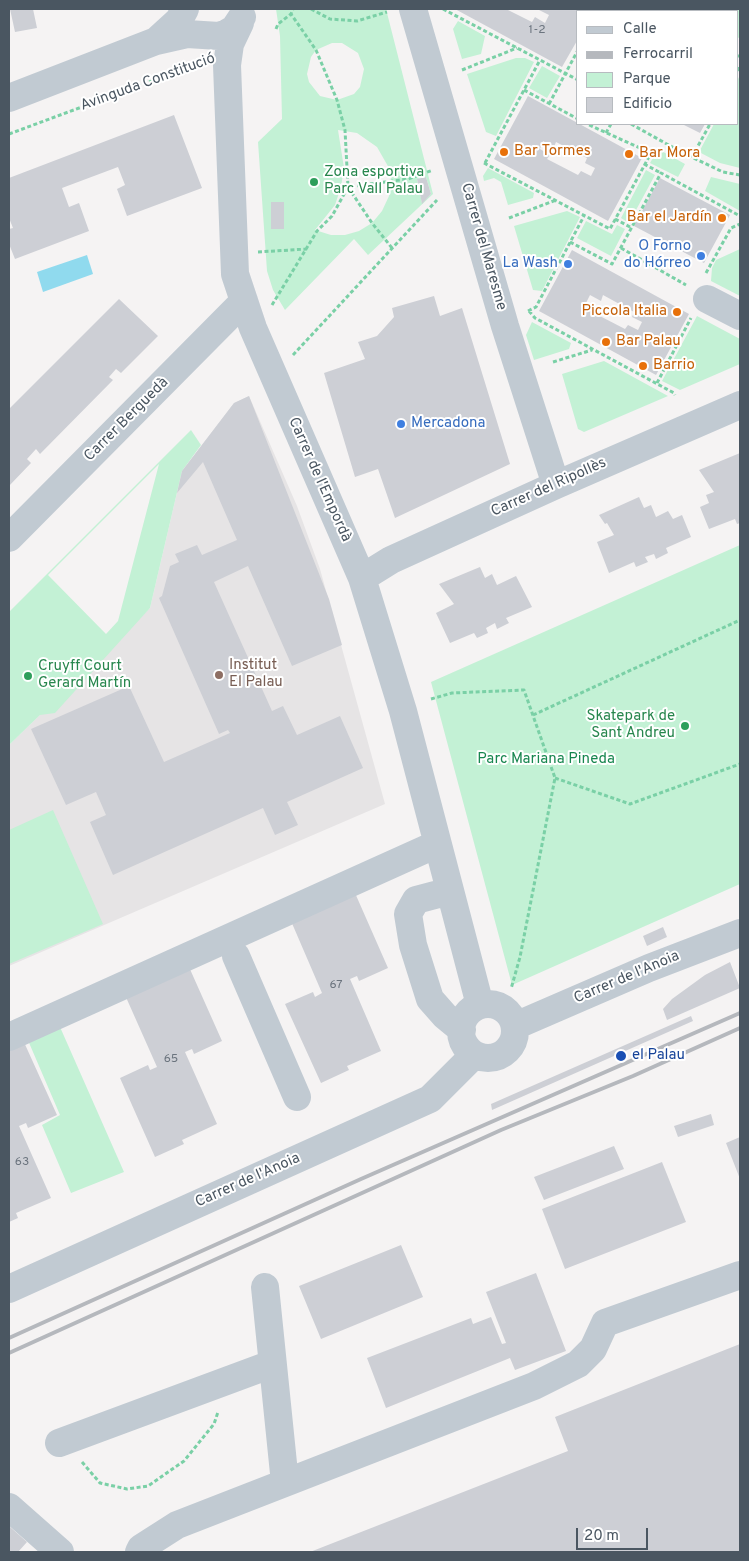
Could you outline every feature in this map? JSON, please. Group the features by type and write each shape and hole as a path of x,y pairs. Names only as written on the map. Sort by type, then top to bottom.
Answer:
{"street":[{"path":"185,9 190,22 219,48 225,61"},
{"name":"Avinguda Constitució","path":"156,41 179,20 185,9"},
{"name":"Carrer del Maresme","path":"402,9 556,485"},
{"name":"Avinguda Constitució","path":"9,98 156,41 187,34 219,36 227,34 243,14"},
{"name":"Carrer de l'Empordà","path":"243,14 225,61 235,274 266,357 362,578 398,694 480,1005"},
{"path":"699,292 740,316"},
{"name":"Carrer Berguedà","path":"9,538 244,301"},
{"name":"Carrer del Ripollès","path":"362,578 391,560 556,485 740,405"},
{"path":"9,1037 437,844"},
{"path":"450,891 416,900 408,914 413,944 430,999 445,1016 462,1030"},
{"name":"Carrer de l'Anoia","path":"515,1026 649,968 740,933"},
{"path":"236,956 297,1097"},
{"path":"480,1005 497,1005 511,1017 515,1026 512,1044 502,1054 490,1058 474,1055 468,1049 461,1036 465,1017 480,1005"},
{"name":"Carrer de l'Anoia","path":"9,1289 430,1099 474,1055"},
{"path":"139,1552 141,1548 177,1525 534,1386 578,1364 593,1349 604,1323 740,1275"},
{"path":"266,1287 284,1483"},
{"path":"64,1441 272,1364"},
{"path":"9,1507 44,1547"}],"path":[{"path":"276,29 278,24 291,14 293,9"},
{"path":"311,9 330,19 357,21 402,9"},
{"path":"443,9 576,81"},
{"path":"291,14 316,50 336,100 345,130 348,187 372,223 392,248"},
{"path":"462,70 517,48"},
{"path":"549,104 576,53"},
{"name":"Avinguda Constitució","path":"9,134 207,60 225,61"},
{"path":"540,60 485,163 610,229 651,153 589,125"},
{"path":"524,90 576,117"},
{"path":"606,133 610,125"},
{"path":"633,125 723,172 740,175"},
{"path":"692,157 709,125"},
{"path":"644,164 740,216"},
{"path":"348,187 408,179 436,168"},
{"path":"570,242 612,264 661,173"},
{"path":"272,306 317,231 332,216 348,187"},
{"path":"292,356 437,200"},
{"path":"509,218 556,200"},
{"path":"522,313 536,307 584,216"},
{"path":"615,219 632,228"},
{"path":"657,383 731,228 740,224"},
{"path":"621,248 699,292"},
{"path":"258,252 307,249"},
{"path":"528,311 535,318 657,383 675,396"},
{"path":"553,362 593,349"},
{"path":"533,716 740,620"},
{"path":"431,699 452,693 524,690 555,778 520,957 511,989"},
{"path":"555,778 630,804 740,764"},
{"path":"64,1441 100,1483 127,1490 148,1486 184,1461 214,1424 229,1380"}],"shaded area":[{"name":"Institut El Palau","path":"249,396 297,506 320,569 385,804 9,966 9,745 150,608 182,471 234,403"}],"green space":[{"path":"276,9 386,9 433,194 368,255 354,239 285,310 273,290 267,271 258,142 282,119 280,36","holes":["332,43 342,43 358,53 364,69 360,87 354,94 337,100 320,96 309,82 307,74 311,57 316,50","338,130 357,133 377,147 389,168 391,180 389,196 382,211 372,223 359,231 345,235 331,235 315,230 335,205 341,187 344,168","426,177 431,194 422,203 417,179","272,202 284,202 283,229 271,229"]},
{"path":"740,9 740,37 739,10 658,10"},
{"path":"458,21 485,36 481,54 462,59 453,29"},
{"path":"516,58 525,58 534,62 496,136 486,132 467,74"},
{"path":"542,66 560,76 547,98 529,88"},
{"path":"740,75 740,168 720,163 699,152 713,125 739,125"},
{"path":"658,149 685,164 678,177 650,163"},
{"path":"488,168 534,193 533,198 508,205 501,182 494,178 484,181 483,176"},
{"path":"646,170 655,175 629,223 621,218"},
{"path":"711,177 740,184 740,211 705,191"},
{"path":"567,211 580,217 542,291 533,290 514,226"},
{"path":"586,221 612,234 617,225 625,229 611,256 577,238"},
{"path":"740,249 740,296 711,281 712,268 716,260"},
{"path":"697,316 740,339 740,364 680,390 662,381"},
{"path":"532,322 571,343 569,349 534,360 526,335"},
{"path":"604,361 668,396 584,432 578,429 562,374"},
{"path":"191,430 201,445 182,471 150,608 55,713 40,715 9,745 9,612","holes":["159,464 118,621 106,634 48,575"]},
{"name":"Parc Mariana Pineda","path":"740,545 740,884 512,985 431,682"},
{"path":"53,810 103,924 9,964 9,830"},
{"path":"60,1027 124,1172 71,1193 42,1125 60,1115 27,1038"}],"water":[{"path":"87,255 93,274 43,292 37,272"}],"building":[{"path":"10,9 33,9 37,28 15,32"},
{"path":"455,9 506,9 532,22 535,17 545,23 549,15 537,9 594,9 576,10 576,42 562,67"},
{"path":"528,96 576,122 576,125 581,125 642,158 608,221 494,159","holes":["543,141 554,147 556,142 587,158 585,163 595,168 591,176 581,171 578,175 547,159 550,155 540,149"]},
{"path":"174,115 202,188 127,216 117,189 125,185 118,167 62,188 69,207 79,203 89,231 15,259 9,244 9,229 13,228 9,218 9,178"},
{"path":"684,125 704,125 700,133"},
{"path":"426,177 431,194 422,204 417,179"},
{"path":"660,178 730,215 704,263 634,226"},
{"path":"271,202 284,202 284,229 271,229"},
{"path":"572,250 689,314 656,375 539,311","holes":["590,295 601,301 603,295 634,312 632,317 642,322 638,330 628,325 625,329 594,313 596,308 586,303"]},
{"path":"434,296 440,316 462,308 510,464 395,518 378,469 355,477 324,373 365,359 358,342 377,336 394,317 392,308"},
{"path":"119,299 158,336 121,373 116,369 109,377 113,380 40,454 36,449 27,459 31,463 9,486 9,409"},
{"path":"249,396 329,599 342,645 292,666 248,566 214,582 272,711 283,706 297,735 340,716 363,768 287,802 298,825 275,835 263,808 113,875 90,822 106,815 96,792 66,805 31,729 129,686 164,762 230,733 228,730 219,734 159,598 162,596 170,566 179,562 175,554 197,545 202,555 237,540 203,462 177,493 182,471 234,403"},
{"path":"740,453 740,523 737,524 735,519 709,529 700,507 709,503 706,495 714,492 699,470"},
{"path":"639,497 644,508 651,505 656,517 668,511 673,519 682,515 691,537 666,548 668,553 656,559 654,554 645,557 648,562 636,567 634,562 609,573 597,542 614,535 607,523 605,524 599,515"},
{"path":"480,567 485,578 492,574 497,585 516,576 532,607 506,618 509,623 497,629 495,623 486,628 488,633 477,638 474,633 450,643 436,613 454,604 439,584"},
{"path":"355,893 388,968 359,981 357,976 350,979 381,1051 347,1066 349,1070 321,1083 285,1004 313,992 315,997 322,993 291,921"},
{"path":"663,927 667,937 647,946 643,936"},
{"path":"730,962 740,988 667,1020 663,1009 672,999 705,975"},
{"path":"189,967 222,1041 194,1054 192,1049 185,1052 217,1124 182,1140 184,1144 155,1157 120,1078 148,1065 150,1070 157,1067 125,995"},
{"name":"el Palau","path":"691,1016 693,1021 492,1110 491,1104"},
{"path":"23,1040 57,1115 28,1128 26,1123 19,1126 51,1198 16,1213 18,1218 9,1222 9,1047"},
{"path":"711,1114 714,1125 678,1137 674,1126"},
{"path":"740,1137 740,1179 726,1143"},
{"path":"614,1146 624,1169 544,1200 534,1177"},
{"path":"662,1162 686,1222 565,1269 542,1209"},
{"path":"401,1245 423,1297 321,1339 299,1286"},
{"path":"536,1273 566,1351 515,1370 510,1358 386,1408 367,1358 471,1318 473,1324 491,1317 502,1344 506,1343 486,1292"},
{"path":"740,1344 740,1552 310,1552 568,1451 555,1417"},
{"path":"9,1526 27,1542 18,1552 9,1552"}],"railway":[{"path":"9,1338 361,1179 740,1013"},
{"path":"9,1353 501,1130 633,1076 740,1028"}],"place":[{"name":"Bar Tormes","path":"504,152"},
{"name":"Bar Mora","path":"629,154"},
{"name":"Zona esportiva Parc Vall Palau","path":"314,182"},
{"name":"Bar el Jardín","path":"722,218"},
{"name":"O Forno do Hórreo","path":"701,256"},
{"name":"La Wash","path":"568,264"},
{"name":"Piccola Italia","path":"677,312"},
{"name":"Bar Palau","path":"606,342"},
{"name":"Barrio","path":"643,366"},
{"name":"Mercadona","path":"401,424"},
{"name":"Institut El Palau","path":"219,675"},
{"name":"Cruyff Court Gerard Martín","path":"28,676"},
{"name":"Skatepark de Sant Andreu","path":"685,726"},
{"name":"el Palau","path":"621,1056"}]}
